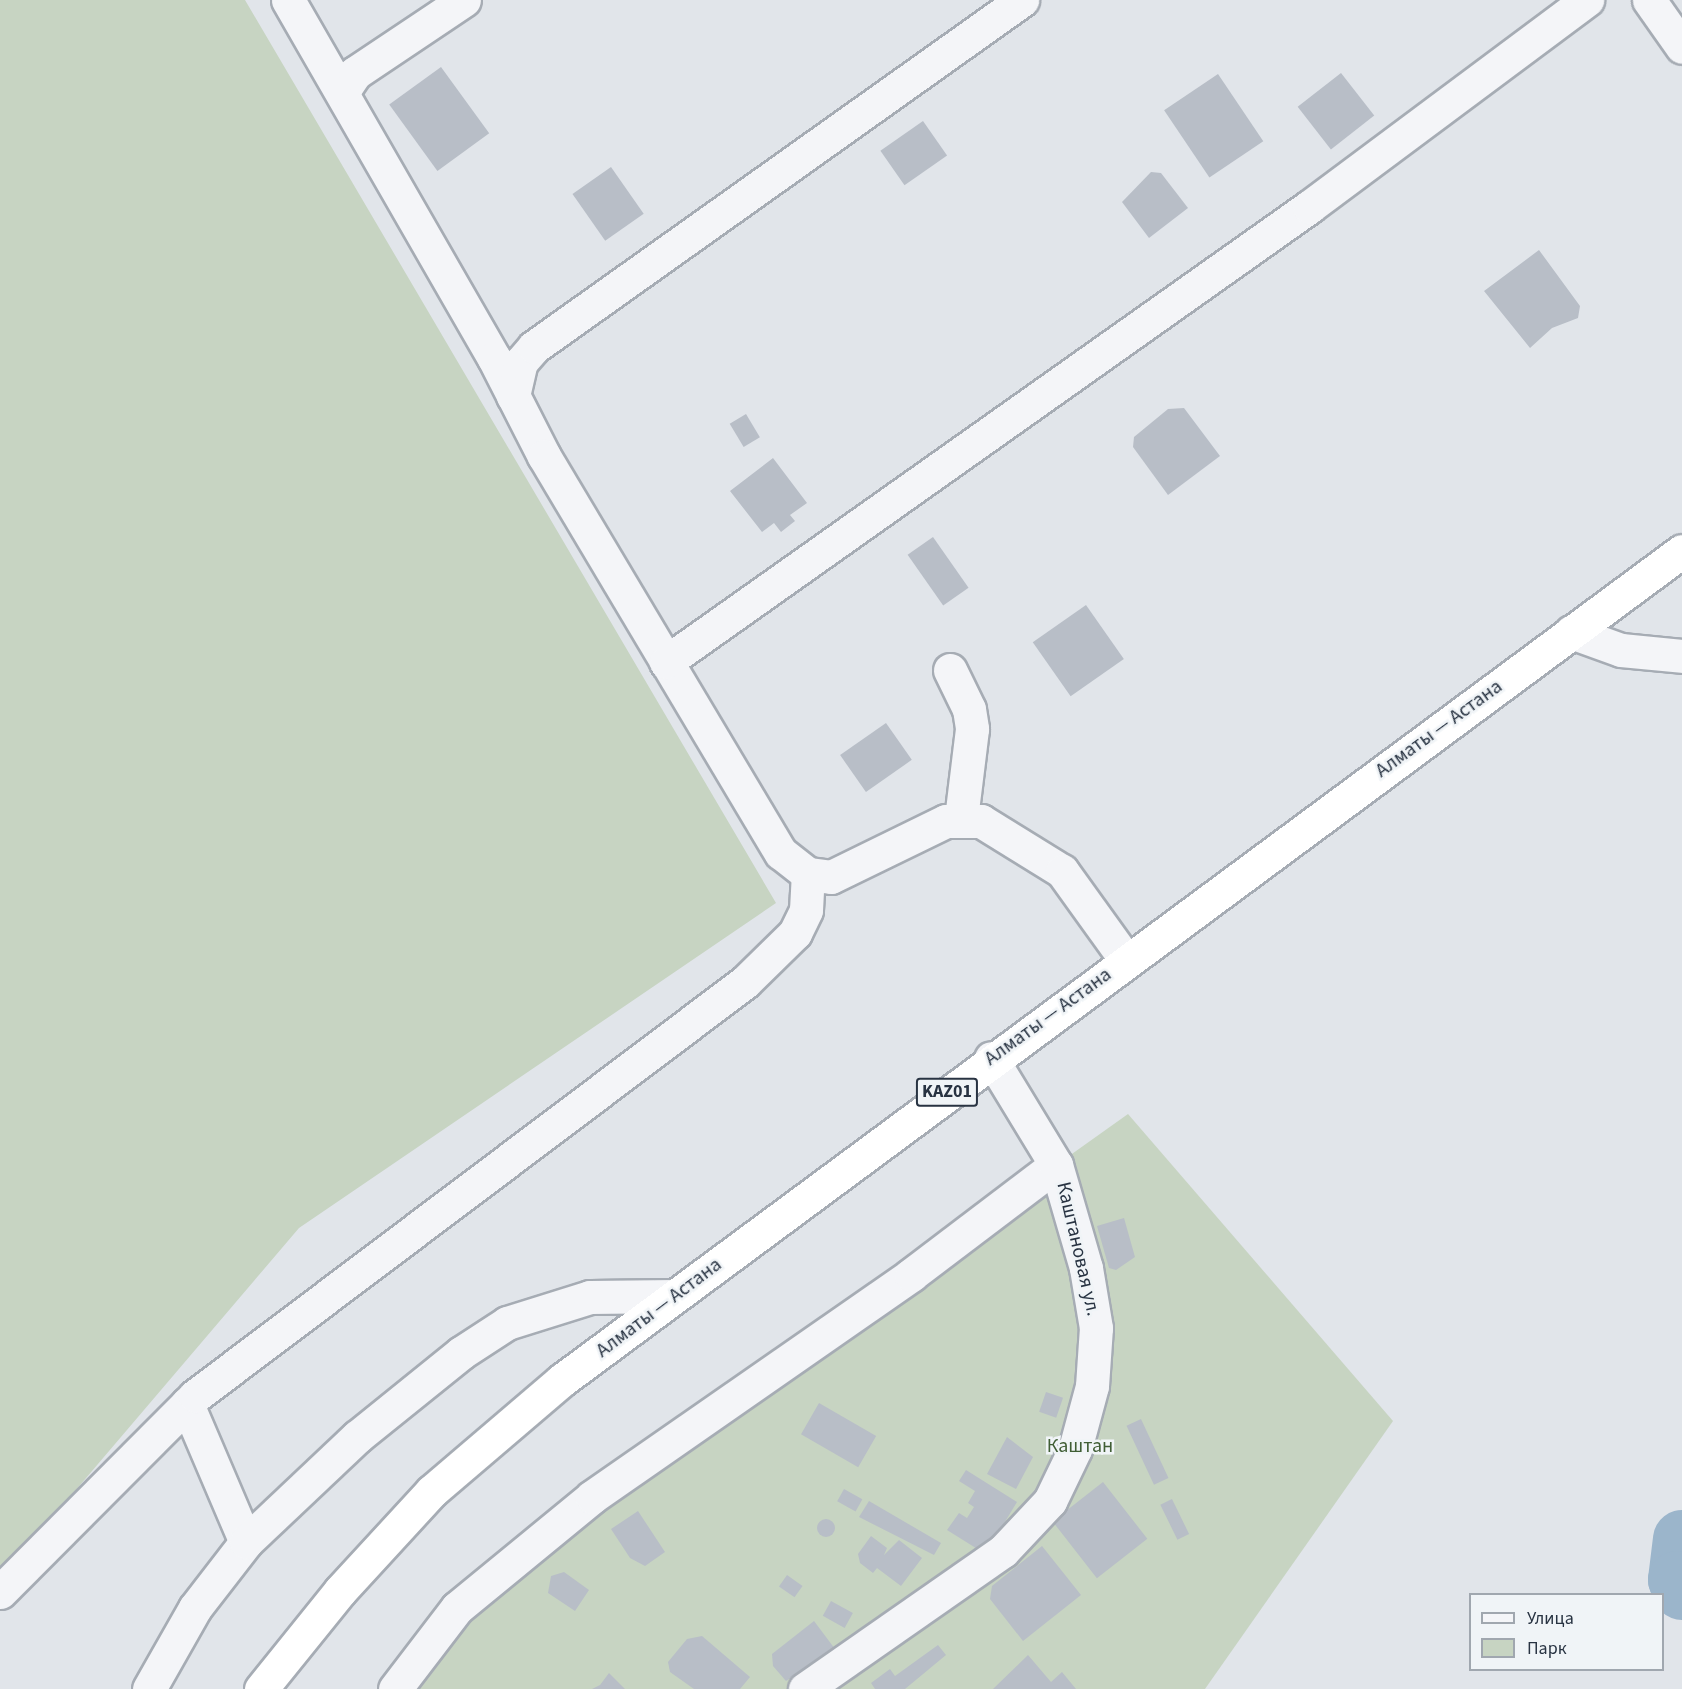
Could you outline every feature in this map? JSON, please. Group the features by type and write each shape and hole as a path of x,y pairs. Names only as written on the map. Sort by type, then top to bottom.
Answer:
{"highway":[{"name":"Алматы — Астана","path":"261,1689 340,1591 432,1491 562,1380 992,1058 1682,551"}],"street":[{"path":"288,0 343,91 513,396 666,662 781,853 808,874 831,877 855,869 931,826 962,818 981,821 1062,871 1126,960"},
{"path":"343,91 355,73 464,0"},
{"path":"513,396 521,362 534,347 1022,0"},
{"path":"666,662 1309,207 1587,0"},
{"path":"1649,0 1682,47"},
{"path":"1571,632 1621,650 1682,656"},
{"path":"950,670 969,709 972,729 962,818"},
{"path":"0,1592 187,1404 745,982 795,933 806,910 808,874"},
{"name":"Каштановая ул.","path":"805,1689 1003,1551 1050,1501 1075,1449 1092,1386 1096,1328 1069,1196 1056,1165 992,1058"},
{"path":"395,1689 457,1608 566,1517 911,1275 1056,1165"},
{"path":"149,1689 195,1608 246,1542 357,1437 461,1353 507,1323 590,1297 675,1296"},
{"path":"187,1404 246,1542"}],"green space":[{"path":"0,0 245,0 776,903 299,1228 0,1579"},
{"name":"Каштан","path":"1128,1114 1393,1421 1205,1689 388,1689 702,1417"}],"building":[{"path":"441,67 489,133 437,171 389,105"},
{"path":"1341,73 1374,116 1331,149 1298,107"},
{"path":"1218,74 1263,141 1209,177 1164,110"},
{"path":"923,121 947,155 904,185 880,151"},
{"path":"611,167 644,214 605,241 572,194"},
{"path":"1151,172 1161,173 1188,208 1149,238 1122,202"},
{"path":"1539,250 1580,306 1578,318 1552,328 1530,348 1484,291"},
{"path":"1184,408 1220,456 1168,495 1133,447 1134,437 1168,409"},
{"path":"746,414 760,437 744,447 730,424"},
{"path":"773,458 807,503 790,515 795,521 781,532 774,523 762,532 730,491"},
{"path":"933,537 969,588 943,606 908,555"},
{"path":"1086,605 1124,659 1071,696 1033,642"},
{"path":"886,723 912,760 866,792 840,755"},
{"path":"1124,1218 1135,1257 1116,1270 1109,1268 1097,1226"},
{"path":"1046,1392 1063,1398 1056,1418 1039,1412"},
{"path":"819,1403 876,1436 858,1467 801,1434"},
{"path":"1141,1419 1168,1478 1154,1485 1126,1426"},
{"path":"1007,1437 1033,1457 1016,1489 987,1474"},
{"path":"966,1470 1017,1502 997,1535 979,1550 947,1530 959,1513 967,1518 974,1507 968,1503 975,1491 959,1481"},
{"path":"1103,1482 1147,1539 1097,1578 1053,1521"},
{"path":"844,1489 862,1499 856,1511 837,1501"},
{"path":"1172,1499 1189,1534 1177,1540 1160,1505"},
{"path":"869,1501 941,1543 934,1555 859,1517"},
{"path":"638,1511 665,1552 645,1566 630,1558 611,1529"},
{"path":"826,1519 832,1522 835,1528 832,1534 826,1537 820,1534 817,1528 820,1522"},
{"path":"871,1536 887,1548 884,1555 899,1540 922,1558 901,1586 877,1568 873,1573 860,1563 858,1554"},
{"path":"1042,1546 1081,1595 1023,1641 990,1599 992,1586"},
{"path":"564,1572 589,1590 575,1611 548,1593 551,1576"},
{"path":"787,1575 803,1586 795,1597 779,1586"},
{"path":"831,1601 853,1613 845,1628 823,1616"},
{"path":"814,1621 835,1649 786,1681 773,1666 772,1654"},
{"path":"702,1636 750,1677 740,1689 694,1689 670,1672 668,1662 687,1639"},
{"path":"938,1645 946,1655 905,1689 875,1689 871,1683 890,1669 895,1676"},
{"path":"1028,1655 1051,1682 1062,1672 1076,1689 993,1689"},
{"path":"609,1673 625,1689 592,1689 600,1685"}],"waterway":[{"path":"1682,1539 1677,1580 1682,1591"}]}
